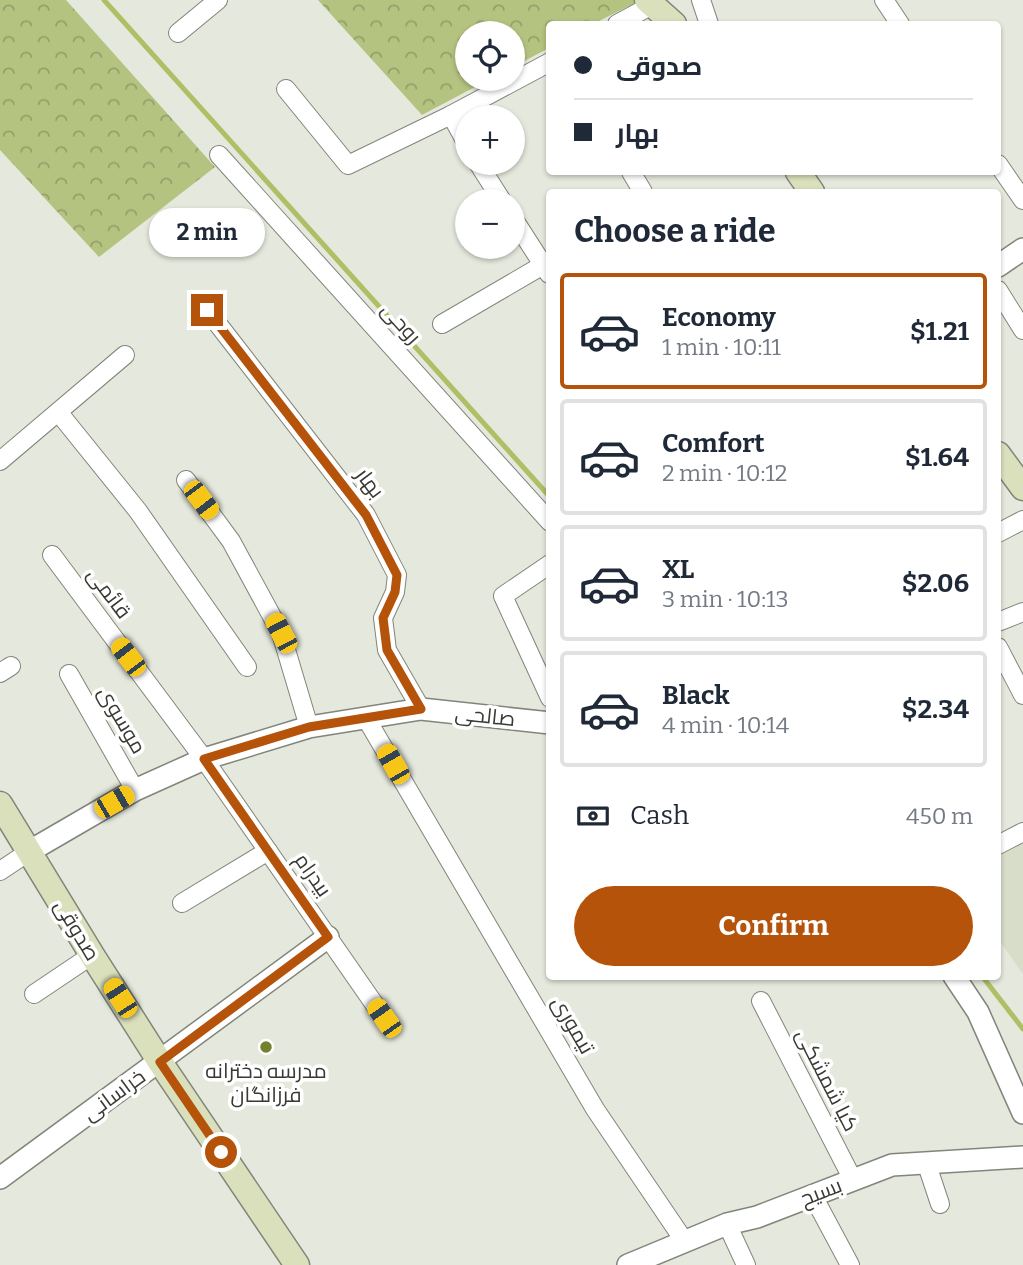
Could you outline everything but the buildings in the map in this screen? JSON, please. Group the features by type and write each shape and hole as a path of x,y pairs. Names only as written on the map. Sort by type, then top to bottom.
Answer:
{"main road":[{"path":"644,11 667,21"},
{"path":"1001,458 1023,488"},
{"name":"صدوقی","path":"0,804 160,1062 297,1265"}],"street":[{"path":"178,33 218,0"},
{"path":"701,0 708,21"},
{"path":"884,0 898,21"},
{"path":"623,21 644,11"},
{"path":"286,89 348,165 451,116 546,64"},
{"path":"451,116 455,123"},
{"name":"روحی","path":"219,155 546,518"},
{"path":"1001,168 1023,200"},
{"path":"525,235 546,266"},
{"path":"1001,264 1023,249"},
{"path":"442,324 546,268"},
{"path":"1001,295 1023,330"},
{"name":"بهار","path":"207,310 366,515 397,575 395,592 383,618 387,650 421,709"},
{"path":"0,461 125,355"},
{"path":"59,413 138,511 247,667"},
{"path":"186,480 231,541 281,633 309,727"},
{"path":"1001,531 1023,520"},
{"name":"قائمی","path":"52,555 204,759"},
{"path":"546,567 503,596 546,689"},
{"path":"1001,621 1023,612"},
{"path":"1001,653 1023,695"},
{"name":"موسوی","path":"69,674 135,790"},
{"name":"صالحی","path":"30,851 135,790 204,759 309,727 421,709 546,723"},
{"name":"تیموری","path":"366,718 595,1109 685,1242"},
{"name":"بیدرام","path":"204,759 384,1018"},
{"path":"1001,843 1023,831"},
{"path":"0,871 30,851"},
{"path":"182,903 268,851"},
{"name":"خراسانی","path":"0,1178 328,937"},
{"path":"34,994 92,956"},
{"path":"957,980 978,1012 1023,1113"},
{"name":"کیا شمشکی","path":"761,1001 853,1180"},
{"name":"بسیح","path":"628,1265 727,1224 757,1217 891,1165 1023,1157"},
{"path":"926,1162 940,1204"},
{"path":"812,1194 850,1265"},
{"path":"727,1224 746,1265"}],"shaded area":[{"path":"1023,842 1023,974 1001,943 1001,854"}],"green space":[{"path":"0,0 66,0 215,167 99,257 0,150"},
{"path":"318,0 639,1 599,21 546,21 546,50 525,61 525,21 455,21 455,91 467,91 422,115"}],"waterway":[{"path":"104,0 546,493"},
{"path":"985,980 1023,1029"}],"place":[{"name":"مدرسه دخترانه فرزانگان","path":"266,1047"}],"route":[{"path":"207,310 366,515 397,575 395,592 383,618 387,650 421,709 309,727 204,759 328,937 160,1062 221,1152"}]}
